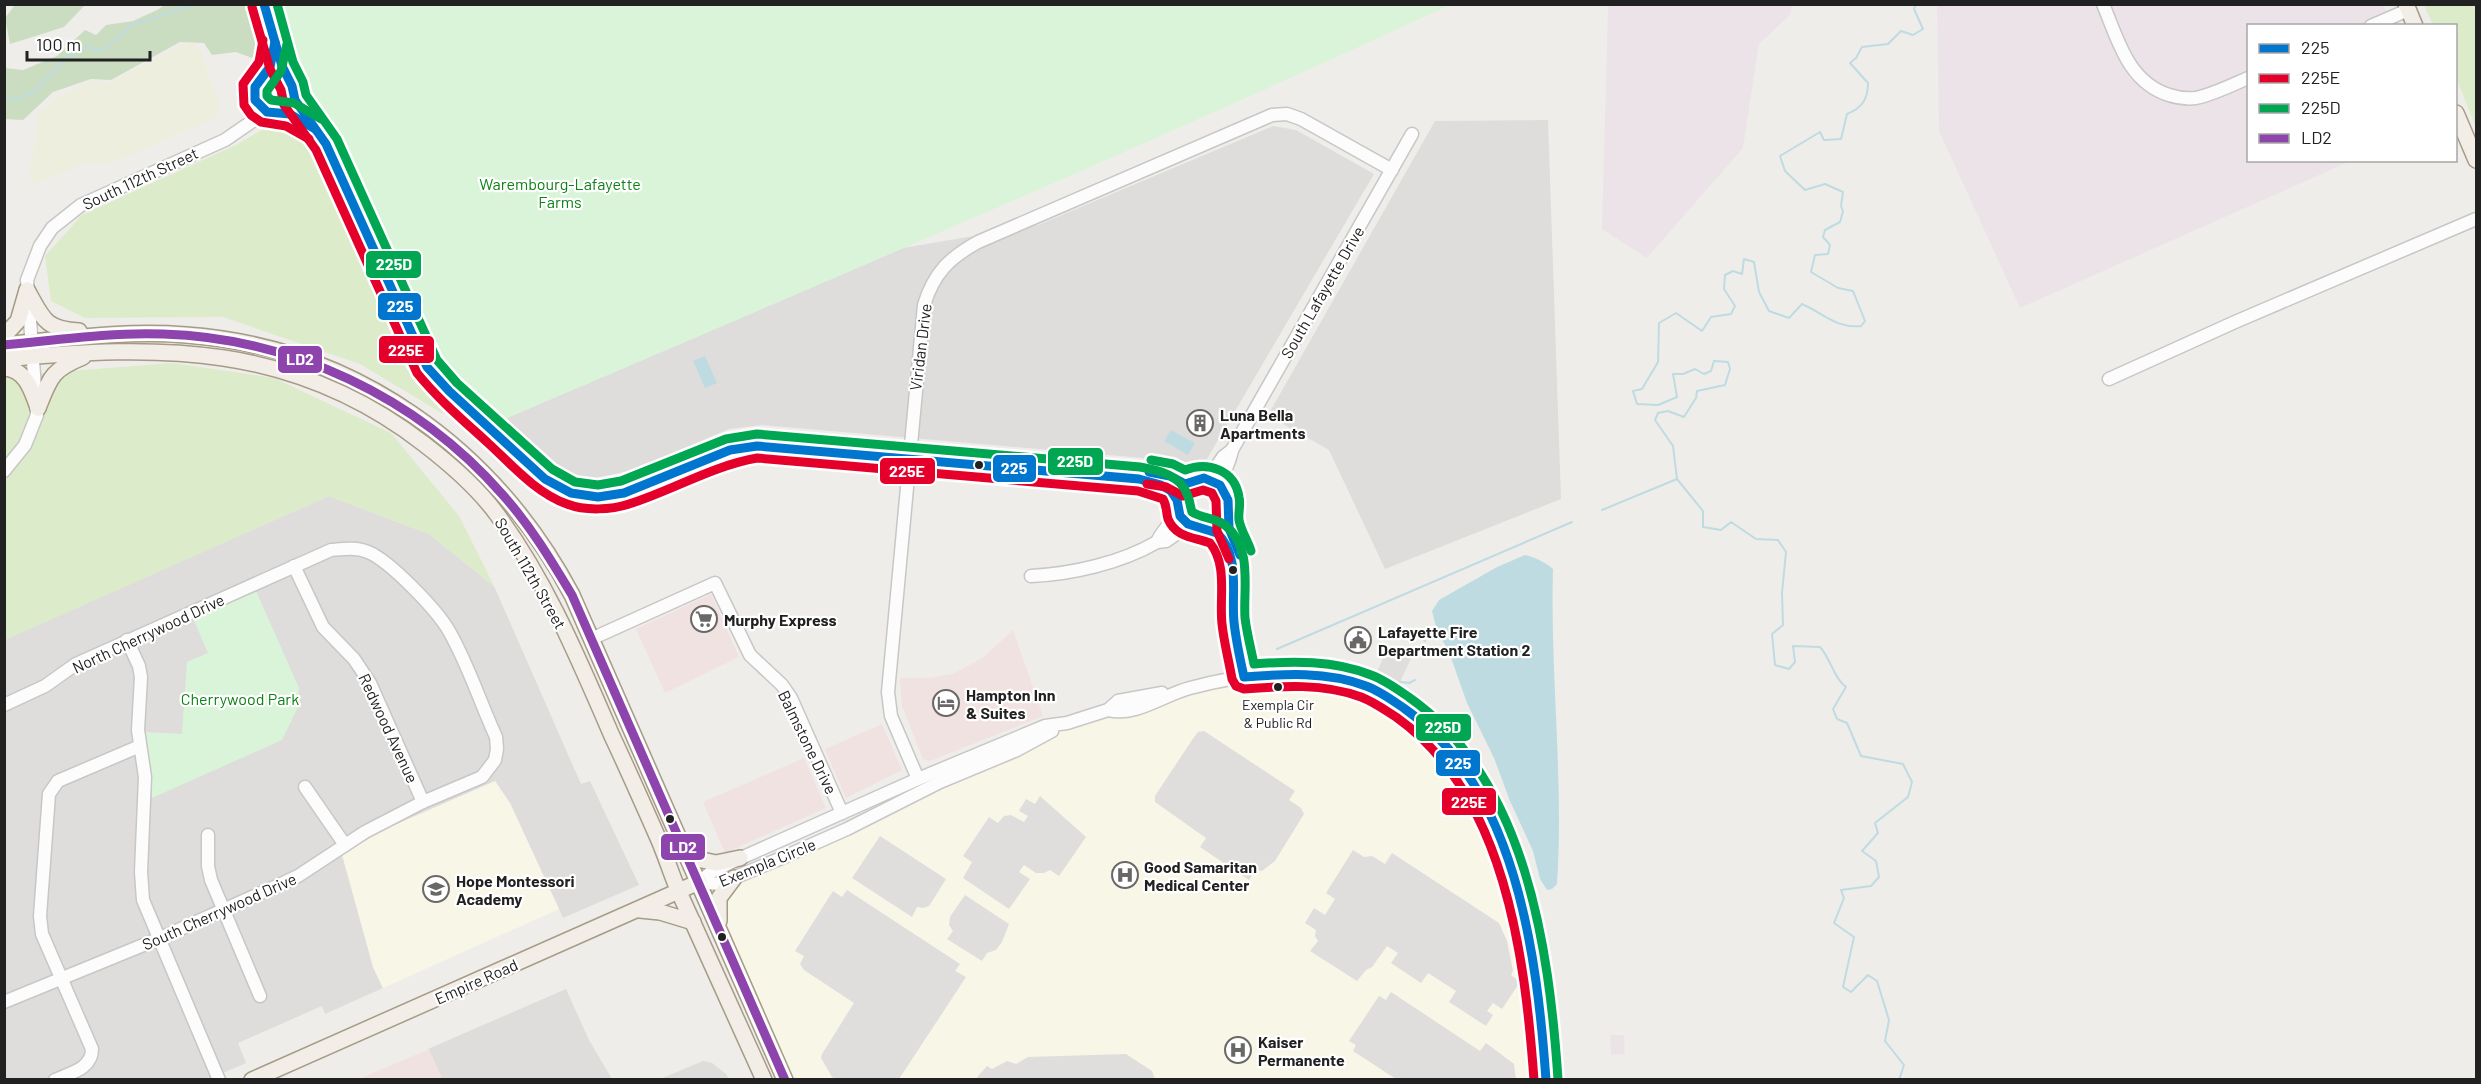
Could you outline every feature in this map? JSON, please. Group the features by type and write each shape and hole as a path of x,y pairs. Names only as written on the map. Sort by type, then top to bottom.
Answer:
{"main road":[{"path":"2407,7 2414,24"},
{"path":"2457,116 2476,160"},
{"path":"27,290 46,322 60,330 127,334"},
{"path":"4,336 18,321 27,290"},
{"name":"South 112th Street","path":"33,349 127,334 188,335 282,351 335,371 408,410 451,442 505,494 557,567 688,856 785,1080"},
{"path":"4,345 33,349"},
{"path":"4,359 33,349"},
{"name":"South 112th Street","path":"33,349 96,353 152,351 200,354 247,361 290,373 330,388 369,408 415,437 458,472 495,511 549,598 764,1080"},
{"path":"38,408 52,375 68,363 96,353"},
{"path":"4,368 12,368 24,377 38,408"},
{"path":"688,856 716,863 740,858"},
{"path":"719,927 719,898 734,878"},
{"name":"Empire Road","path":"252,1080 699,882"},
{"path":"637,909 660,912 693,922"}],"street":[{"path":"264,4 296,100 326,144 427,367 449,391 545,479 560,489 581,496 603,497 637,490 706,459 741,447 768,446 1143,471 1170,476 1185,484"},
{"path":"2103,4 2131,68 2138,78 2162,93 2192,98 2210,94 2247,78"},
{"path":"2375,24 2407,7"},
{"path":"275,42 266,76 255,87 255,99 260,108 295,116 315,129"},
{"path":"266,76 277,74 288,79"},
{"path":"276,113 290,105 294,93"},
{"name":"South 112th Street","path":"212,145 246,116 255,99"},
{"name":"South 112th Street","path":"33,349 27,290 32,264 40,246 63,217 81,205 234,136 256,118 276,113"},
{"name":"Viridan Drive","path":"918,779 891,716 888,698 924,305 929,288 941,270 956,254 1018,224 1272,115 1295,116 1392,170"},
{"name":"South Lafayette Drive","path":"1209,478 1223,457 1232,450 1412,134"},
{"path":"2109,380 2235,322 2476,219"},
{"path":"4,471 25,445 35,426 38,408 33,349"},
{"name":"South Lafayette Drive","path":"1223,488 1223,476 1231,461 1232,450"},
{"path":"910,454 1139,478 1165,486 1189,525 1199,529 1219,523 1226,513"},
{"path":"1157,542 1160,535 1173,521 1185,484 1197,478 1209,478 1223,488 1228,500 1226,513 1228,525 1240,554 1244,571 1243,618 1249,677"},
{"path":"1031,576 1074,570 1115,560 1143,550 1157,542 1166,541 1189,525"},
{"path":"1208,528 1220,537 1231,559 1233,609 1249,677"},
{"name":"North Cherrywood Drive","path":"4,705 45,687 76,664 331,550 346,548 369,552 382,560 428,604 450,632 495,737 497,749 495,760 482,777 423,802"},
{"name":"Redwood Avenue","path":"294,566 323,627 354,659 367,677 423,802"},
{"name":"Balmstone Drive","path":"591,639 715,583 750,655 782,685 791,698 842,813"},
{"path":"128,640 141,677 138,730 145,777 141,884 146,910 219,1080"},
{"name":"Exempla Circle","path":"699,882 714,870 740,858 918,779 1045,726 1067,723 1108,710 1120,712 1138,708 1176,692 1249,677 1314,674 1367,686 1420,718 1454,753 1491,816 1518,897 1537,975 1544,1023 1546,1080"},
{"name":"Exempla Circle","path":"699,882 719,884 848,829 940,782 1017,750 1067,723"},
{"path":"55,1080 86,1065 92,1056 92,1049 42,933 40,916 49,794 58,781 140,746"},
{"path":"305,787 345,845"},
{"name":"South Cherrywood Drive","path":"4,1002 158,939 298,876 365,832 423,802"},
{"path":"208,835 208,866 223,910 260,996"}],"shaded area":[{"path":"2383,4 2393,24 2247,24 2247,162 2349,162 2020,308 1939,131 1937,5"},
{"path":"1608,5 1793,5 1789,16 1759,44 1743,148 1647,258 1602,229"},
{"path":"1548,120 1561,499 1385,569 1329,450 1268,415 1435,121"},
{"path":"1273,126 1296,130 1374,174 1204,464 1181,468 1143,458 762,425 729,429 633,470 596,478 579,476 551,464 500,421 903,248 1038,225"},
{"path":"329,496 429,534 494,586 581,784 590,781 639,885 563,918 510,804 495,781 373,967 383,988 325,1014 322,1006 238,1043 246,1063 209,1079 5,1079 4,640"},
{"path":"711,594 739,657 665,693 636,629"},
{"path":"1013,630 1043,716 930,761 923,759 902,706 900,678 929,678 953,674 984,657"},
{"path":"1398,650 1412,656 1399,684 1376,674 1386,652 1395,656"},
{"name":"Good Samaritan Medical Center","path":"1286,673 1382,693 1464,768 1519,896 1546,1079 787,1079 719,927 724,888 1067,723 1176,692"},
{"path":"882,724 902,770 846,798 825,749"},
{"path":"1204,731 1295,791 1289,800 1301,808 1304,814 1275,861 1262,871 1255,870 1249,880 1200,847 1206,838 1155,802 1155,796 1192,740 1198,732"},
{"path":"804,758 826,808 725,853 703,802"},
{"path":"495,781 510,803 559,909 383,988 373,967 342,855 383,830"},
{"path":"1040,796 1086,837 1059,876 1050,870 1036,873 1024,865 1019,872 1030,879 1009,909 963,878 972,862 963,856 989,817 998,823 1004,816 1011,815 1024,822 1028,816 1019,811 1026,799 1035,804"},
{"path":"880,836 946,879 929,906 917,907 912,917 852,878"},
{"path":"1353,850 1364,857 1372,856 1385,864 1392,853 1499,923 1507,941 1513,971 1511,975 1520,982 1502,1009 1493,1003 1487,1011 1493,1015 1486,1026 1449,1002 1456,991 1428,973 1421,983 1391,963 1398,953 1387,946 1372,967 1366,970 1357,981 1310,951 1318,941 1315,936 1316,930 1305,923 1314,908 1325,915 1335,899 1326,893"},
{"path":"847,890 960,964 955,971 966,977 899,1079 836,1079 832,1077 821,1058 854,1003 804,970 800,964 804,956 795,951 833,891 842,897"},
{"path":"965,895 1009,924 1002,942 996,950 987,953 982,961 947,939 953,931 949,925 950,917"},
{"path":"566,989 589,1040 612,1079 439,1079 441,1076 428,1049"},
{"path":"1391,992 1480,1051 1486,1043 1514,1064 1516,1079 1396,1079 1353,1051 1356,1045 1349,1041 1379,996 1386,1000"},
{"path":"1610,1035 1624,1035 1625,1054 1611,1055"},
{"path":"429,1049 441,1076 439,1079 359,1079"},
{"path":"1126,1054 1152,1071 1155,1079 1001,1080 998,1078 981,1080 977,1077 987,1066 992,1069 1007,1061 1016,1064 1028,1057"},
{"path":"703,1061 712,1063 729,1079 660,1079"}],"green space":[{"path":"15,5 85,5 64,27 10,44 5,18"},
{"path":"165,5 245,5 254,21 261,50 252,58 236,52 212,55 204,43 180,42 111,80 91,79 53,92 23,120 5,119 5,68 23,70 57,56 85,30 96,35 106,25 133,21"},
{"name":"Warembourg-Lafayette Farms","path":"279,5 1450,5 1096,164 500,421 447,378 429,357 338,154"},
{"path":"2424,5 2476,5 2476,127 2457,80 2457,24 2433,24"},
{"path":"186,43 198,45 221,108 214,118 113,163 82,165 33,185 29,176 39,112 55,99 91,81 111,82"},
{"path":"270,125 294,128 312,146 405,367 445,415 360,364 223,317 85,318 51,301 45,256 82,215 238,144"},
{"path":"173,363 274,378 391,433 459,516 494,586 429,534 329,496 5,640 5,376"},
{"name":"Cherrywood Park","path":"256,591 299,688 298,707 282,740 152,798 144,732 182,734 187,662 208,653 193,618"}],"water":[{"path":"705,356 717,383 705,388 693,361"},
{"path":"1171,430 1195,443 1188,455 1164,441"},
{"path":"1525,555 1540,560 1553,569 1559,845 1557,884 1547,890 1540,879 1533,851 1510,801 1494,758 1467,703 1449,652 1437,631 1432,611 1439,600 1497,567"}],"waterway":[{"path":"4,95 15,100 34,92 68,56 88,47 102,51 134,24 195,4"},
{"path":"1899,1080 1904,1065 1885,1041 1889,1020 1877,981 1868,975 1851,992 1843,987 1854,937 1834,923 1844,898 1841,890 1871,886 1879,877 1876,861 1862,851 1878,833 1875,823 1908,797 1912,782 1903,764 1861,756 1847,723 1837,719 1833,709 1846,687 1838,678 1820,647 1793,646 1795,662 1789,669 1775,665 1772,634 1783,625 1782,593 1786,552 1778,540 1756,539 1731,522 1721,530 1703,527 1703,511 1677,479 1673,446 1655,420 1658,413 1668,411 1684,417 1696,398 1697,391 1725,385 1730,369 1728,362 1714,361 1711,371 1704,374 1695,369 1683,374 1673,374 1677,397 1658,405 1637,404 1633,391 1642,389 1658,362 1659,323 1676,313 1702,331 1711,317 1731,314 1735,306 1724,289 1725,275 1733,271 1742,274 1744,259 1754,262 1759,292 1769,311 1789,318 1802,304 1837,323 1861,326 1865,321 1853,291 1838,288 1811,272 1815,255 1828,254 1830,245 1823,237 1825,230 1840,222 1843,211 1841,206 1843,192 1825,184 1805,190 1785,171 1780,156 1820,132 1824,140 1841,139 1847,114 1857,109 1863,102 1868,89 1868,83 1850,63 1862,47 1888,44 1901,31 1913,35 1923,29 1914,9 1916,4"},
{"path":"1602,510 1677,479"},
{"path":"1277,649 1572,522"},
{"path":"1401,636 1416,635 1425,641"},
{"path":"1400,682 1409,683 1415,680"}],"transit line":[{"name":"225","path":"264,4 282,66 292,86 295,100 326,144 427,367 449,391 545,479 571,493 598,497 624,493 730,450 757,446 1139,479 1161,485 1171,491 1177,500 1180,516 1188,524 1217,533 1229,553 1233,575 1234,622 1244,677 1321,676 1351,681 1371,688 1405,709 1443,742 1473,782 1496,827 1514,876 1527,928 1536,980 1546,1080"},
{"name":"225D","path":"277,4 293,62 303,82 306,95 337,139 437,360 457,383 552,469 575,482 598,485 621,481 726,439 757,434 1140,467 1161,472 1179,482 1188,496 1192,512 1222,523 1234,535 1240,546 1245,569 1245,618 1254,664 1283,662 1328,664 1357,670 1381,679 1410,698 1449,732 1481,774 1505,820 1524,870 1538,922 1554,1028 1558,1079"},
{"name":"225E","path":"252,7 270,69 281,90 284,105 316,150 417,373 442,401 515,469 535,486 556,499 590,509 622,506 708,472 757,458 1138,491 1163,499 1171,525 1186,536 1210,543 1216,552 1222,582 1223,631 1232,679 1236,686 1244,689 1288,687 1332,689 1366,699 1396,717 1433,750 1462,789 1485,833 1502,881 1515,931 1524,982 1534,1080"},
{"name":"225E","path":"263,40 259,62 243,84 244,105 251,115 261,122 286,126 309,139"},
{"name":"225","path":"275,42 270,67 255,87 255,100 267,112 290,114 315,129"},
{"name":"225D","path":"287,44 281,71 267,91 267,96 271,100 294,103 321,119"},
{"name":"LD2","path":"4,345 123,334 163,334 211,338 258,347 305,361 349,379 391,402 431,429 468,459 522,518 572,595 785,1080"},
{"name":"225D","path":"1151,460 1173,464 1185,470 1194,467 1211,467 1226,474 1232,480 1240,500 1239,520 1251,551"},
{"name":"225","path":"1149,472 1170,476 1185,484 1204,478 1220,485 1228,500 1229,528 1240,555"},
{"name":"225E","path":"1147,484 1166,487 1183,496 1203,490 1212,493 1216,501 1217,531 1229,559"}],"place":[{"name":"Luna Bella Apartments","path":"1200,423"},
{"name":"Murphy Express","path":"704,619"},
{"name":"Lafayette Fire Department Station 2","path":"1358,640"},
{"name":"Exempla Cir & Public Rd","path":"1278,687"},
{"name":"Hampton Inn & Suites","path":"946,703"},
{"name":"Good Samaritan Medical Center","path":"1125,875"},
{"name":"Hope Montessori Academy","path":"436,889"},
{"name":"Kaiser Permanente","path":"1238,1050"}]}
